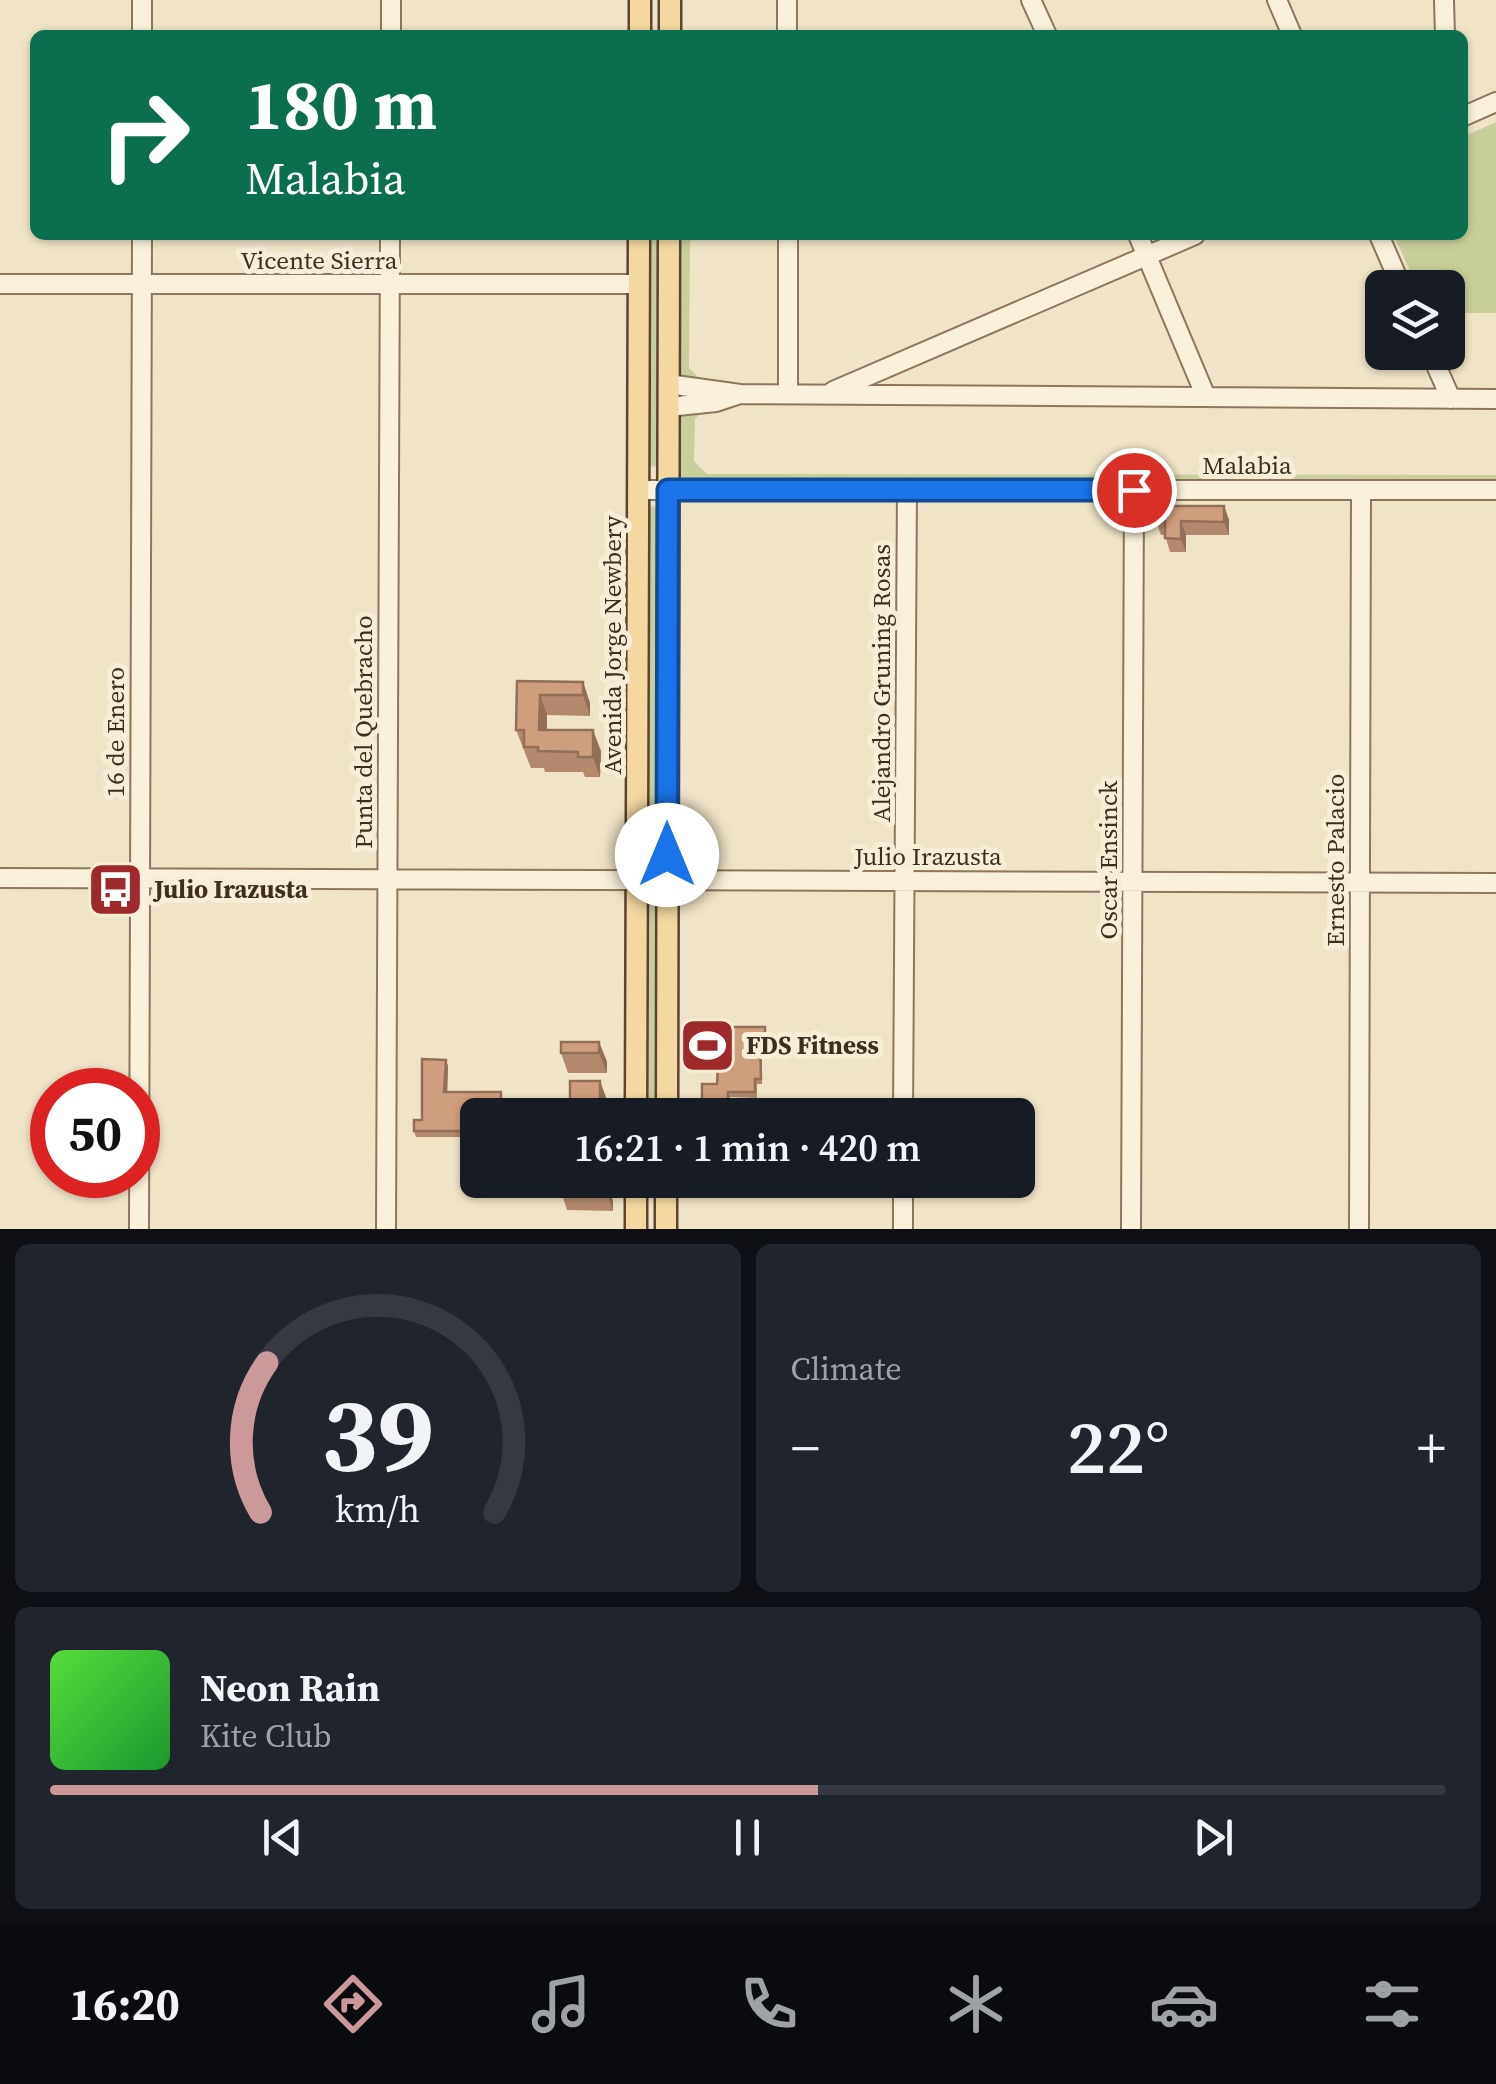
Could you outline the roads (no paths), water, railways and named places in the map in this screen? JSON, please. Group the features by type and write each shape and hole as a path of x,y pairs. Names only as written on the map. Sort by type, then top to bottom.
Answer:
{"main road":[{"path":"640,0 640,30"},
{"path":"670,0 670,30"},
{"name":"Avenida Jorge Newbery","path":"636,1098 639,240"},
{"path":"666,1098 669,240"},
{"path":"636,1198 636,1229"},
{"path":"666,1198 666,1229"}],"street":[{"path":"142,0 142,30"},
{"path":"391,0 391,30"},
{"path":"787,0 787,30"},
{"path":"1032,0 1045,30"},
{"path":"1277,0 1290,30"},
{"path":"1444,0 1445,30"},
{"path":"1468,114 1496,102"},
{"name":"16 de Enero","path":"138,1229 142,240"},
{"name":"Punta del Quebracho","path":"386,1229 390,240"},
{"path":"788,240 788,394"},
{"path":"1140,240 1206,397"},
{"path":"826,394 1184,240"},
{"path":"1381,240 1394,270"},
{"name":"Vicente Sierra","path":"0,284 639,284"},
{"path":"1438,370 1450,399"},
{"path":"668,384 740,394 1496,399"},
{"path":"668,407 716,402 740,394"},
{"name":"Malabia","path":"638,490 1496,490"},
{"name":"Alejandro Gruning Rosas","path":"903,1098 907,490"},
{"name":"Oscar Ensinck","path":"1131,1229 1134,490"},
{"name":"Ernesto Palacio","path":"1359,1229 1361,490"},
{"name":"Julio Irazusta","path":"0,878 1496,883"},
{"path":"903,1198 903,1229"}],"place":[{"name":"Julio Irazusta","path":"115,889"},
{"name":"FDS Fitness","path":"707,1045"}]}
